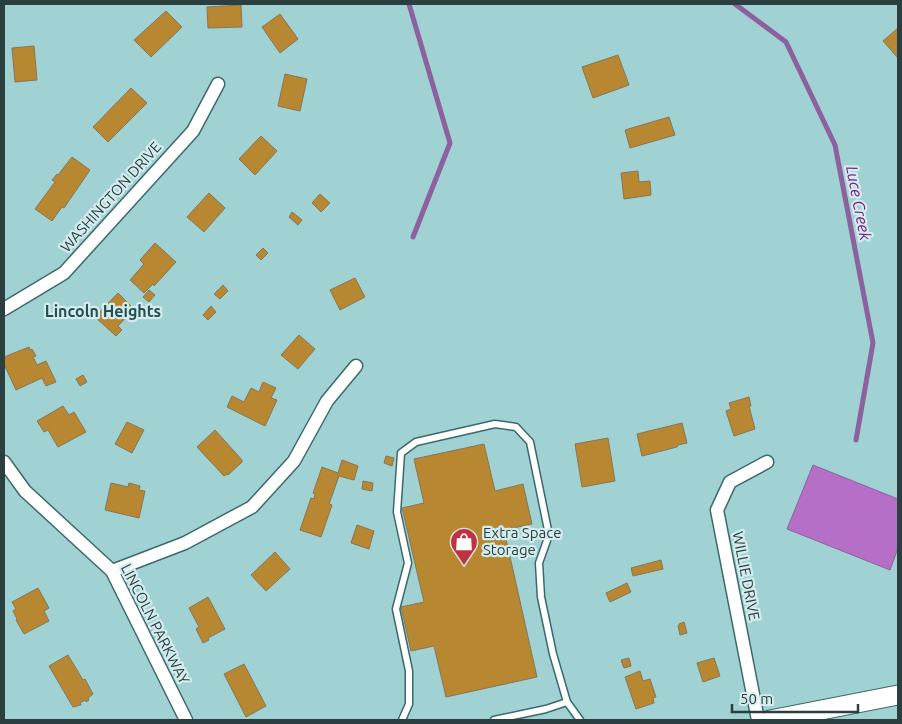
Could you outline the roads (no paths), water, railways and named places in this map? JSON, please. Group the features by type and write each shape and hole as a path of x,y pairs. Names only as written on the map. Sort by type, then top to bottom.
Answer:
{"main road":[{"path":"770,720 898,695"}],"street":[{"name":"WASHINGTON DRIVE","path":"4,309 64,273 193,131 218,84"},
{"path":"112,571 185,543 252,507 294,460 327,401 356,366"},
{"name":"LINCOLN PARKWAY","path":"4,462 25,491 112,571 186,720"},
{"name":"WILLIE DRIVE","path":"758,720 717,510 730,482 767,462"}],"lane":[{"path":"402,720 409,704 409,672 396,609 408,563 397,512 401,453 416,442 495,424 516,427 530,442 549,535 539,563 541,597 553,654 567,702 580,720"},
{"path":"494,720 546,709 567,702"}],"waterway":[{"path":"409,4 450,143 413,237"},
{"name":"Luce Creek","path":"735,4 786,42 835,145 873,343 856,440"}],"place":[{"name":"Extra Space Storage","path":"464,566"}],"district":[{"name":"Lincoln Heights","path":"103,311"}]}
